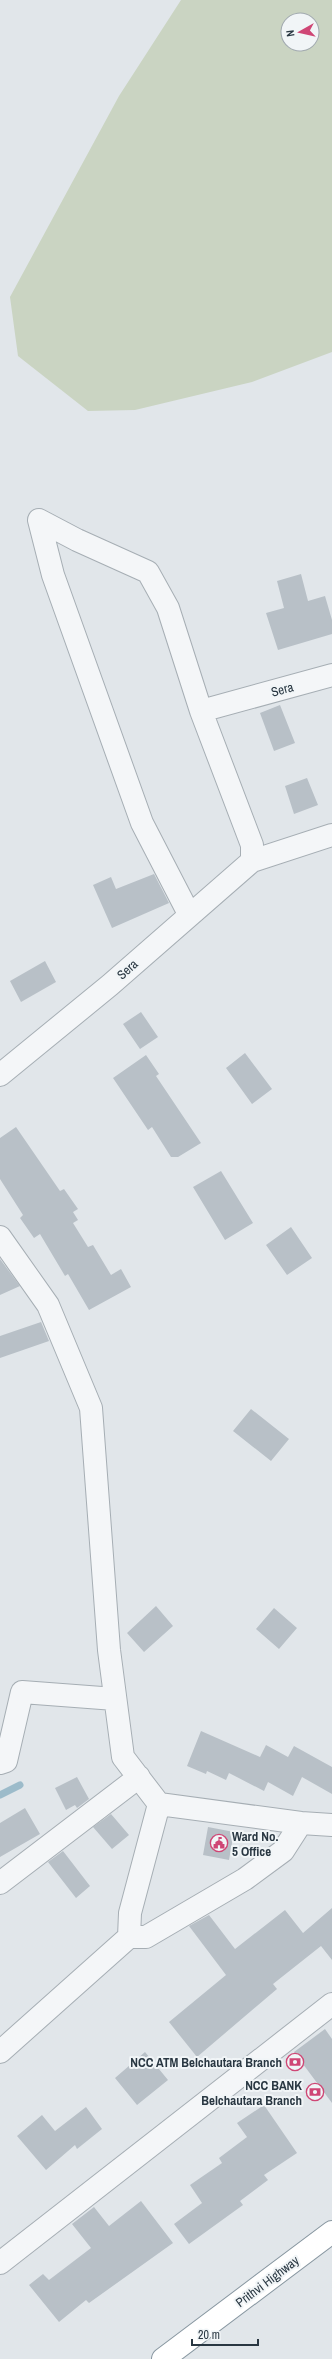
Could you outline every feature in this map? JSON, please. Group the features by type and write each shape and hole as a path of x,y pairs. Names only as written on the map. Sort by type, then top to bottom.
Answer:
{"highway":[{"name":"Prithvi Highway","path":"163,2359 332,2232"}],"street":[{"path":"189,914 142,823 53,575 39,520 77,540 148,572 168,608 201,711 252,845 252,861"},
{"name":"Sera","path":"201,711 332,675"},
{"name":"Sera","path":"0,1075 110,985 189,914 252,861 332,834"},
{"path":"0,1237 48,1305 91,1408 109,1650 123,1757 159,1804 301,1823 332,1825"},
{"path":"0,1763 6,1761 22,1692 115,1699"},
{"path":"0,1883 139,1777"},
{"path":"129,1937 130,1912 159,1804"},
{"path":"0,2052 129,1937 146,1937 245,1879 283,1851 301,1823"},
{"path":"0,2262 332,2004"}],"green space":[{"path":"181,0 332,0 332,352 252,382 135,410 88,411 18,356 10,297 119,96"}],"building":[{"path":"301,574 308,601 325,596 332,620 332,634 278,650 266,613 284,608 277,581"},
{"path":"280,705 295,743 274,751 260,713"},
{"path":"307,778 318,805 294,814 285,786"},
{"path":"154,874 169,903 112,928 93,885 111,877 116,889"},
{"path":"45,961 56,982 21,1002 10,981"},
{"path":"141,1012 158,1037 140,1049 123,1024"},
{"path":"245,1053 272,1089 252,1104 226,1068"},
{"path":"146,1055 159,1074 156,1076 201,1143 178,1157 171,1157 152,1127 148,1130 113,1078"},
{"path":"16,1127 60,1191 64,1189 78,1209 73,1212 78,1220 73,1223 88,1247 93,1245 111,1275 121,1269 131,1287 89,1310 68,1274 65,1276 40,1234 34,1238 20,1218 23,1215 0,1179 0,1138"},
{"path":"221,1171 253,1223 225,1240 193,1187"},
{"path":"291,1227 312,1258 287,1275 266,1245"},
{"path":"0,1259 20,1286 0,1295"},
{"path":"41,1322 49,1341 0,1358 0,1336"},
{"path":"251,1409 289,1439 271,1461 233,1431"},
{"path":"156,1606 173,1626 144,1652 127,1633"},
{"path":"274,1608 297,1628 279,1649 256,1629"},
{"path":"201,1731 260,1757 266,1745 288,1757 294,1746 332,1767 332,1794 302,1777 293,1796 268,1782 264,1791 229,1773 226,1780 207,1771 206,1774 187,1766"},
{"path":"77,1777 89,1799 77,1808 75,1805 66,1810 55,1788"},
{"path":"25,1808 40,1834 0,1857 0,1823"},
{"path":"111,1814 129,1835 112,1849 93,1827"},
{"name":"Ward No. 5 Office","path":"208,1827 234,1832 229,1860 203,1855"},
{"path":"63,1851 90,1886 76,1898 48,1862"},
{"path":"332,1908 332,1960 321,1946 273,1984 277,1989 197,2057 169,2022 226,1975 189,1926 209,1915 235,1949 285,1910 303,1933"},
{"path":"325,2029 332,2039 332,2103 294,2052"},
{"path":"145,2052 168,2080 137,2105 115,2078"},
{"path":"264,2105 297,2153 264,2175 268,2180 240,2201 243,2205 189,2244 174,2224 202,2203 190,2185 222,2163 219,2158 247,2137 237,2123"},
{"path":"86,2107 102,2129 77,2149 75,2145 46,2170 17,2136 42,2115 55,2131"},
{"path":"141,2201 173,2243 89,2303 86,2300 59,2322 29,2285 43,2274 49,2280 91,2248 72,2224 94,2207 109,2226"}],"waterway":[{"path":"0,1795 20,1785"}],"place":[{"name":"Ward No. 5 Office","path":"219,1843"},
{"name":"NCC ATM Belchautara Branch","path":"295,2062"},
{"name":"NCC BANK Belchautara Branch","path":"315,2092"}]}
